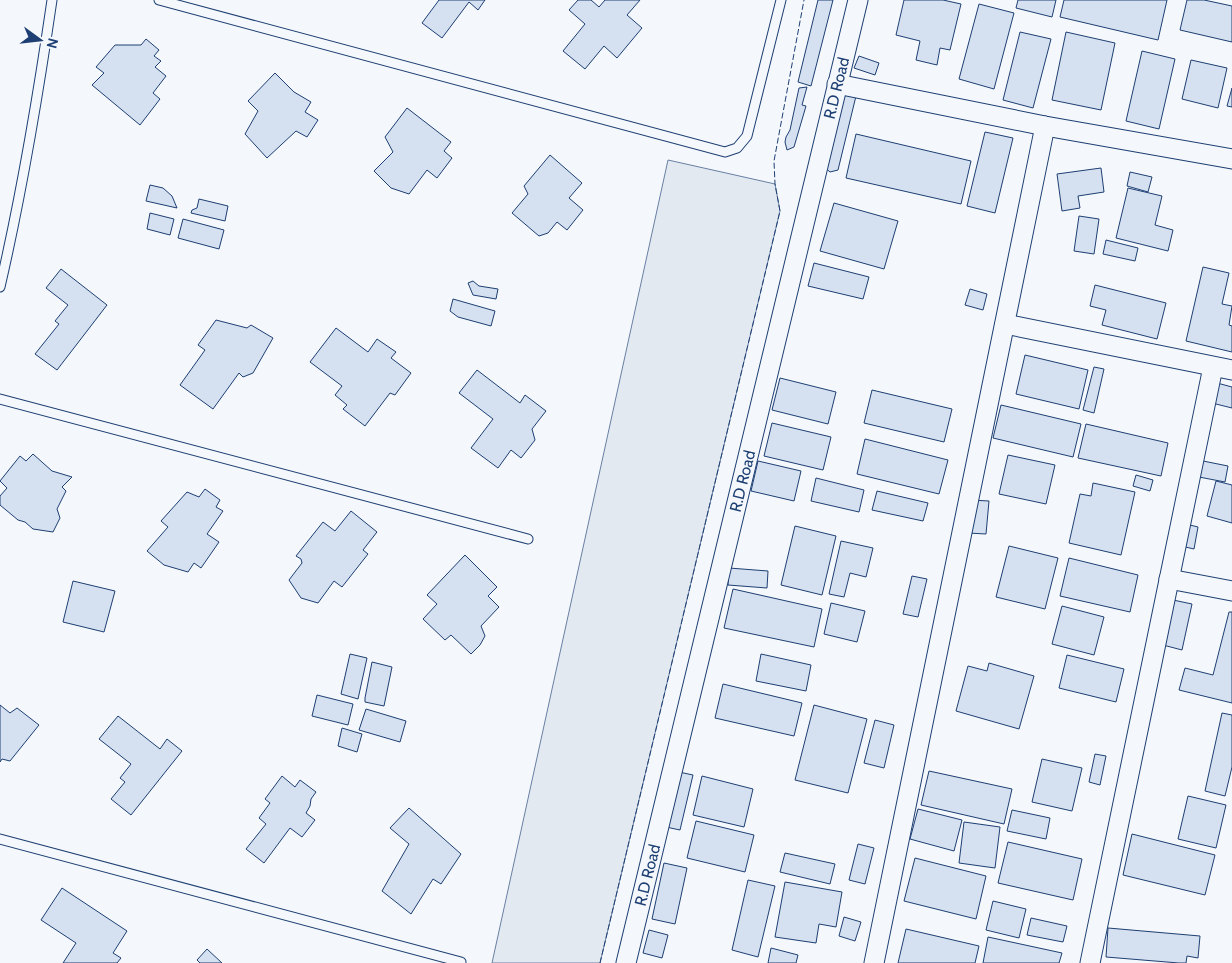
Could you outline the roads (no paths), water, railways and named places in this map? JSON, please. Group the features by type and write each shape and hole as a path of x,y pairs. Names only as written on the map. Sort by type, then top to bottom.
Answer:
{"street":[{"name":"R.D Road","path":"626,963 858,0"},
{"path":"837,84 1045,126 1232,159"},
{"path":"874,963 1045,126"},
{"path":"1005,324 1232,370"},
{"path":"1090,963 1213,367"},
{"path":"1169,579 1232,591"}],"lane":[{"path":"0,287 19,200 52,0"},
{"path":"159,0 725,152 737,148 747,136 781,0"},
{"path":"0,399 528,539"},
{"path":"0,839 461,962"}]}
